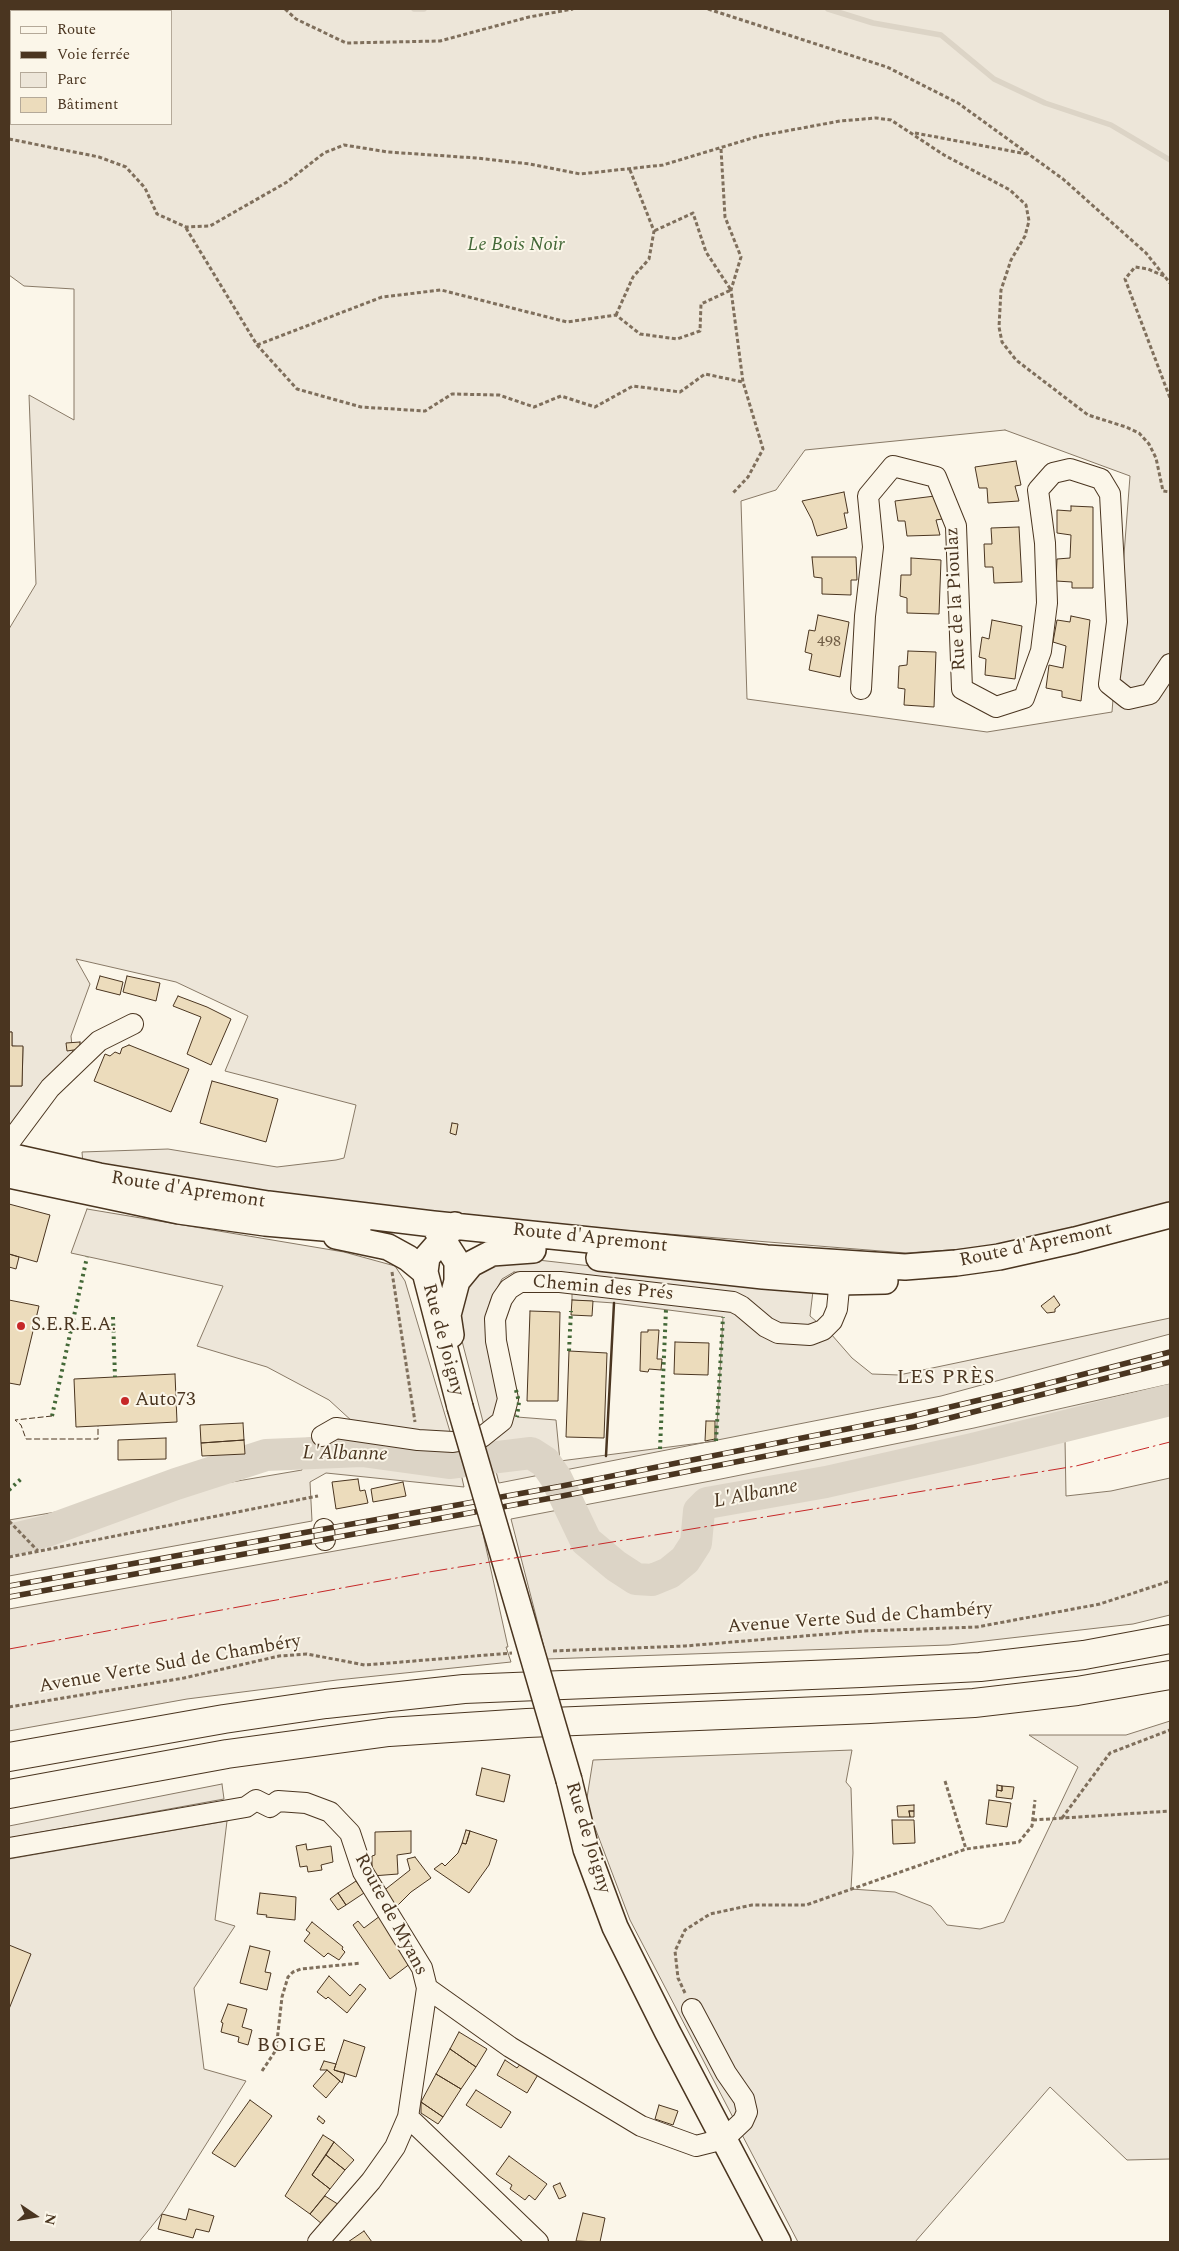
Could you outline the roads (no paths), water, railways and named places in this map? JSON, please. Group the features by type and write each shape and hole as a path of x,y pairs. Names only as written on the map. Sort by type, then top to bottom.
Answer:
{"highway":[{"path":"9,1758 224,1719 326,1704 454,1690 980,1667 1084,1655 1170,1639"},
{"path":"9,1794 228,1754 390,1732 527,1722 870,1709 965,1703 1077,1691 1170,1675"}],"main road":[{"name":"Route d'Apremont","path":"9,1156 99,1176 268,1204 443,1229 767,1258 840,1273 955,1276 998,1270 1170,1231"},
{"name":"Route d'Apremont","path":"9,1175 179,1211 265,1223 443,1229 533,1250 763,1276 840,1273 956,1263 999,1257 1075,1240 1170,1215"},
{"name":"Rue de Joigny","path":"265,1223 388,1247 408,1258 424,1272"},
{"name":"Rue de Joigny","path":"443,1229 427,1257 424,1272 460,1407 569,1780 586,1849 615,1927 645,1989 778,2242"},
{"name":"Rue de Joigny","path":"443,1229 457,1262 457,1281 448,1315 460,1407"},
{"name":"Rue de Joigny","path":"457,1281 471,1264 492,1253 533,1250"}],"street":[{"name":"Rue de la Pioulaz","path":"861,689 865,616 873,547 868,496 892,466 936,477 956,526 962,689 996,706 1024,698 1041,651 1047,603 1045,543 1038,490 1053,473 1070,469 1101,479 1110,494 1117,622 1110,684 1128,699 1150,694 1170,664"},
{"path":"9,1143 50,1088 99,1041 132,1024"},
{"name":"Chemin des Prés","path":"322,1436 336,1428 418,1440 453,1442 482,1437 502,1421 508,1399 496,1341 495,1319 502,1299 509,1289 520,1282 560,1282 733,1302 778,1333 810,1335 823,1330 832,1321 837,1309 840,1273"},
{"name":"Route de Myans","path":"9,1848 246,1807 256,1800 270,1807 278,1802 306,1803 330,1812 350,1833 363,1872 422,1968 427,1988 510,2047 641,2126 696,2146 724,2139"},
{"path":"318,2242 387,2159 395,2147 408,2117 427,1988"},
{"path":"692,2009 726,2073 744,2099 747,2112 743,2121 724,2139"},
{"path":"408,2117 538,2242"}],"waterway":[{"path":"414,9 424,9"},
{"path":"828,9 873,23 941,35 994,79 1045,103 1111,125 1170,160"},
{"name":"L'Albanne","path":"9,1540 47,1531 176,1484 266,1455 362,1451 449,1463 531,1453 545,1462 556,1478 586,1541 616,1566 636,1579 652,1580 669,1573 685,1560 696,1543 699,1511 707,1503 826,1482 972,1449 1170,1400"}],"railway":[{"path":"9,1586 562,1486 912,1416 1170,1352"},
{"path":"9,1597 557,1497 914,1427 1170,1362"}],"place":[{"name":"S.E.R.E.A.","path":"21,1326"},
{"name":"Auto73","path":"125,1401"}],"district":[{"name":"LES PRÈS","path":"946,1379"},
{"name":"BOIGE","path":"292,2047"}],"park label":[{"name":"Le Bois Noir","path":"516,246"}]}
